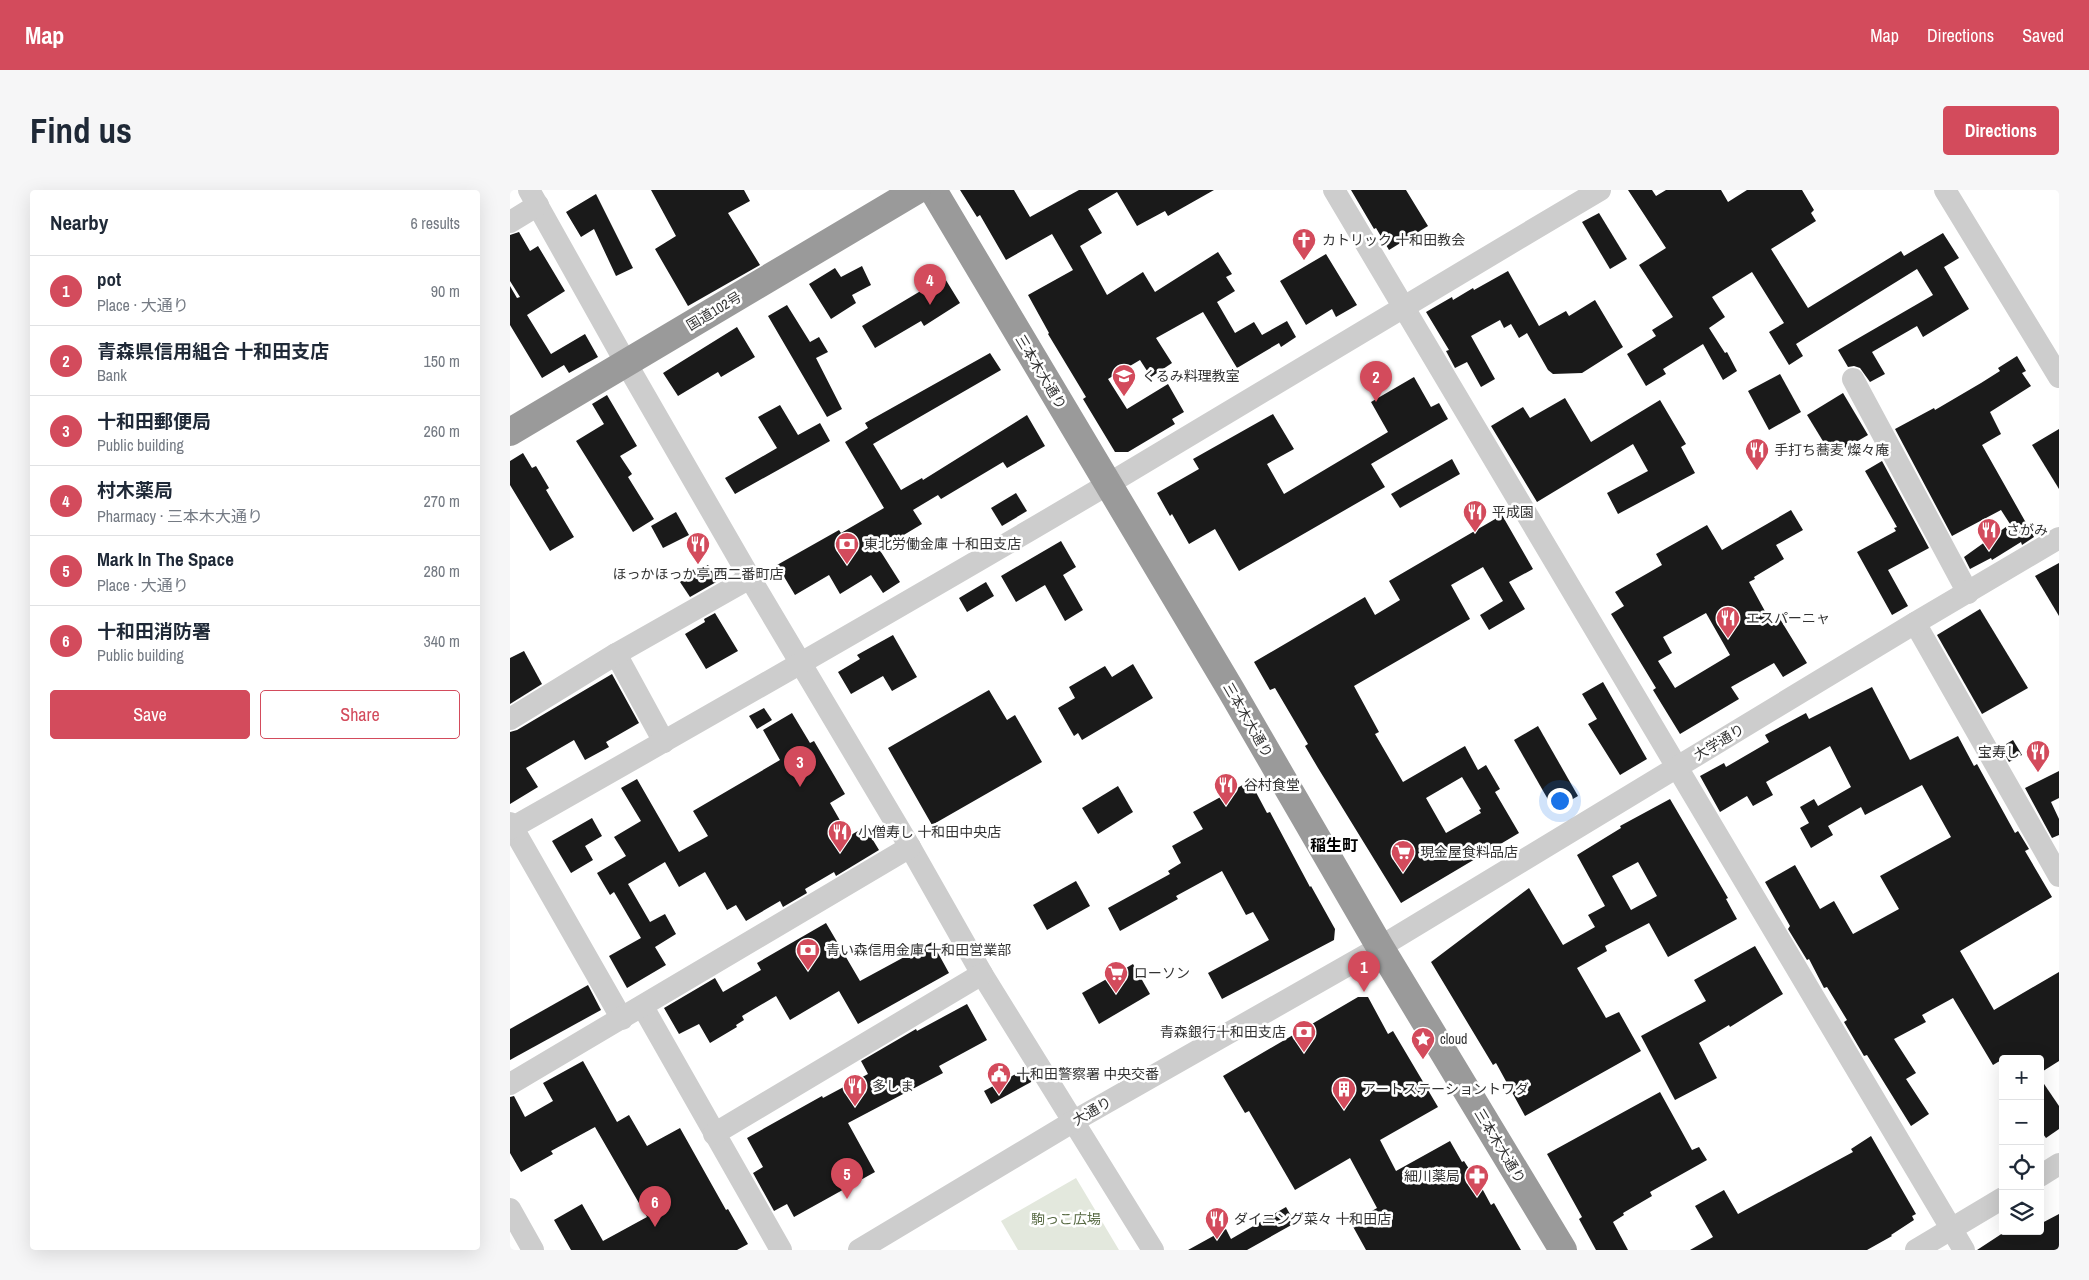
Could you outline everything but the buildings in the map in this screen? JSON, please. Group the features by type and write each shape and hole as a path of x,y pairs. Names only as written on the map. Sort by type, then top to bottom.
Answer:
{"highway":[{"name":"国道102号","path":"510,432 917,190"},
{"name":"三本木大通り","path":"932,190 1231,690 1380,947 1564,1250"}],"street":[{"path":"1334,190 1964,1250"},
{"path":"622,1019 511,826 664,742 800,664 1108,484 1600,190"},
{"path":"1953,193 2059,377"},
{"path":"510,222 534,198 626,363 750,578 910,847 982,974 1153,1250"},
{"path":"1853,379 1968,592"},
{"name":"大学通り","path":"1380,947 2059,538"},
{"path":"510,719 616,654 750,578"},
{"path":"1915,623 2059,876"},
{"path":"616,654 664,742"},
{"path":"510,1084 910,847"},
{"name":"大通り","path":"859,1250 1074,1121 1380,947"},
{"path":"714,1134 982,974"},
{"path":"642,1007 781,1250"},
{"path":"2044,1173 2059,1164"},
{"path":"1916,1250 1999,1200"},
{"path":"510,1208 533,1250"}],"green space":[{"name":"駒っこ広場","path":"1076,1178 1119,1250 1018,1250 1001,1221"}],"place":[{"name":"カトリック 十和田教会","path":"1304,261"},
{"name":"村木薬局","path":"930,305"},
{"name":"くるみ料理教室","path":"1124,397"},
{"name":"青森県信用組合 十和田支店","path":"1376,402"},
{"name":"手打ち蕎麦 燦々庵","path":"1757,471"},
{"name":"平成園","path":"1475,533"},
{"name":"さがみ","path":"1989,551"},
{"name":"ほっかほっか亭 西二番町店","path":"698,565"},
{"name":"東北労働金庫 十和田支店","path":"847,565"},
{"name":"エスパーニャ","path":"1728,639"},
{"name":"宝寿し","path":"2038,773"},
{"name":"十和田郵便局","path":"800,787"},
{"name":"谷村食堂","path":"1226,806"},
{"name":"小僧寿し 十和田中央店","path":"840,853"},
{"name":"現金屋食料品店","path":"1403,873"},
{"name":"青い森信用金庫 十和田営業部","path":"808,971"},
{"name":"pot","path":"1364,992"},
{"name":"ローソン","path":"1116,994"},
{"name":"青森銀行十和田支店","path":"1304,1053"},
{"name":"cloud","path":"1423,1060"},
{"name":"十和田警察署 中央交番","path":"999,1095"},
{"name":"多しま","path":"855,1107"},
{"name":"アートステーショントワダ","path":"1344,1110"},
{"name":"細川薬局","path":"1477,1197"},
{"name":"Mark In The Space","path":"847,1199"},
{"name":"十和田消防署","path":"655,1227"},
{"name":"ダイニング菜々 十和田店","path":"1217,1240"}],"district":[{"name":"稲生町","path":"1334,845"}]}
